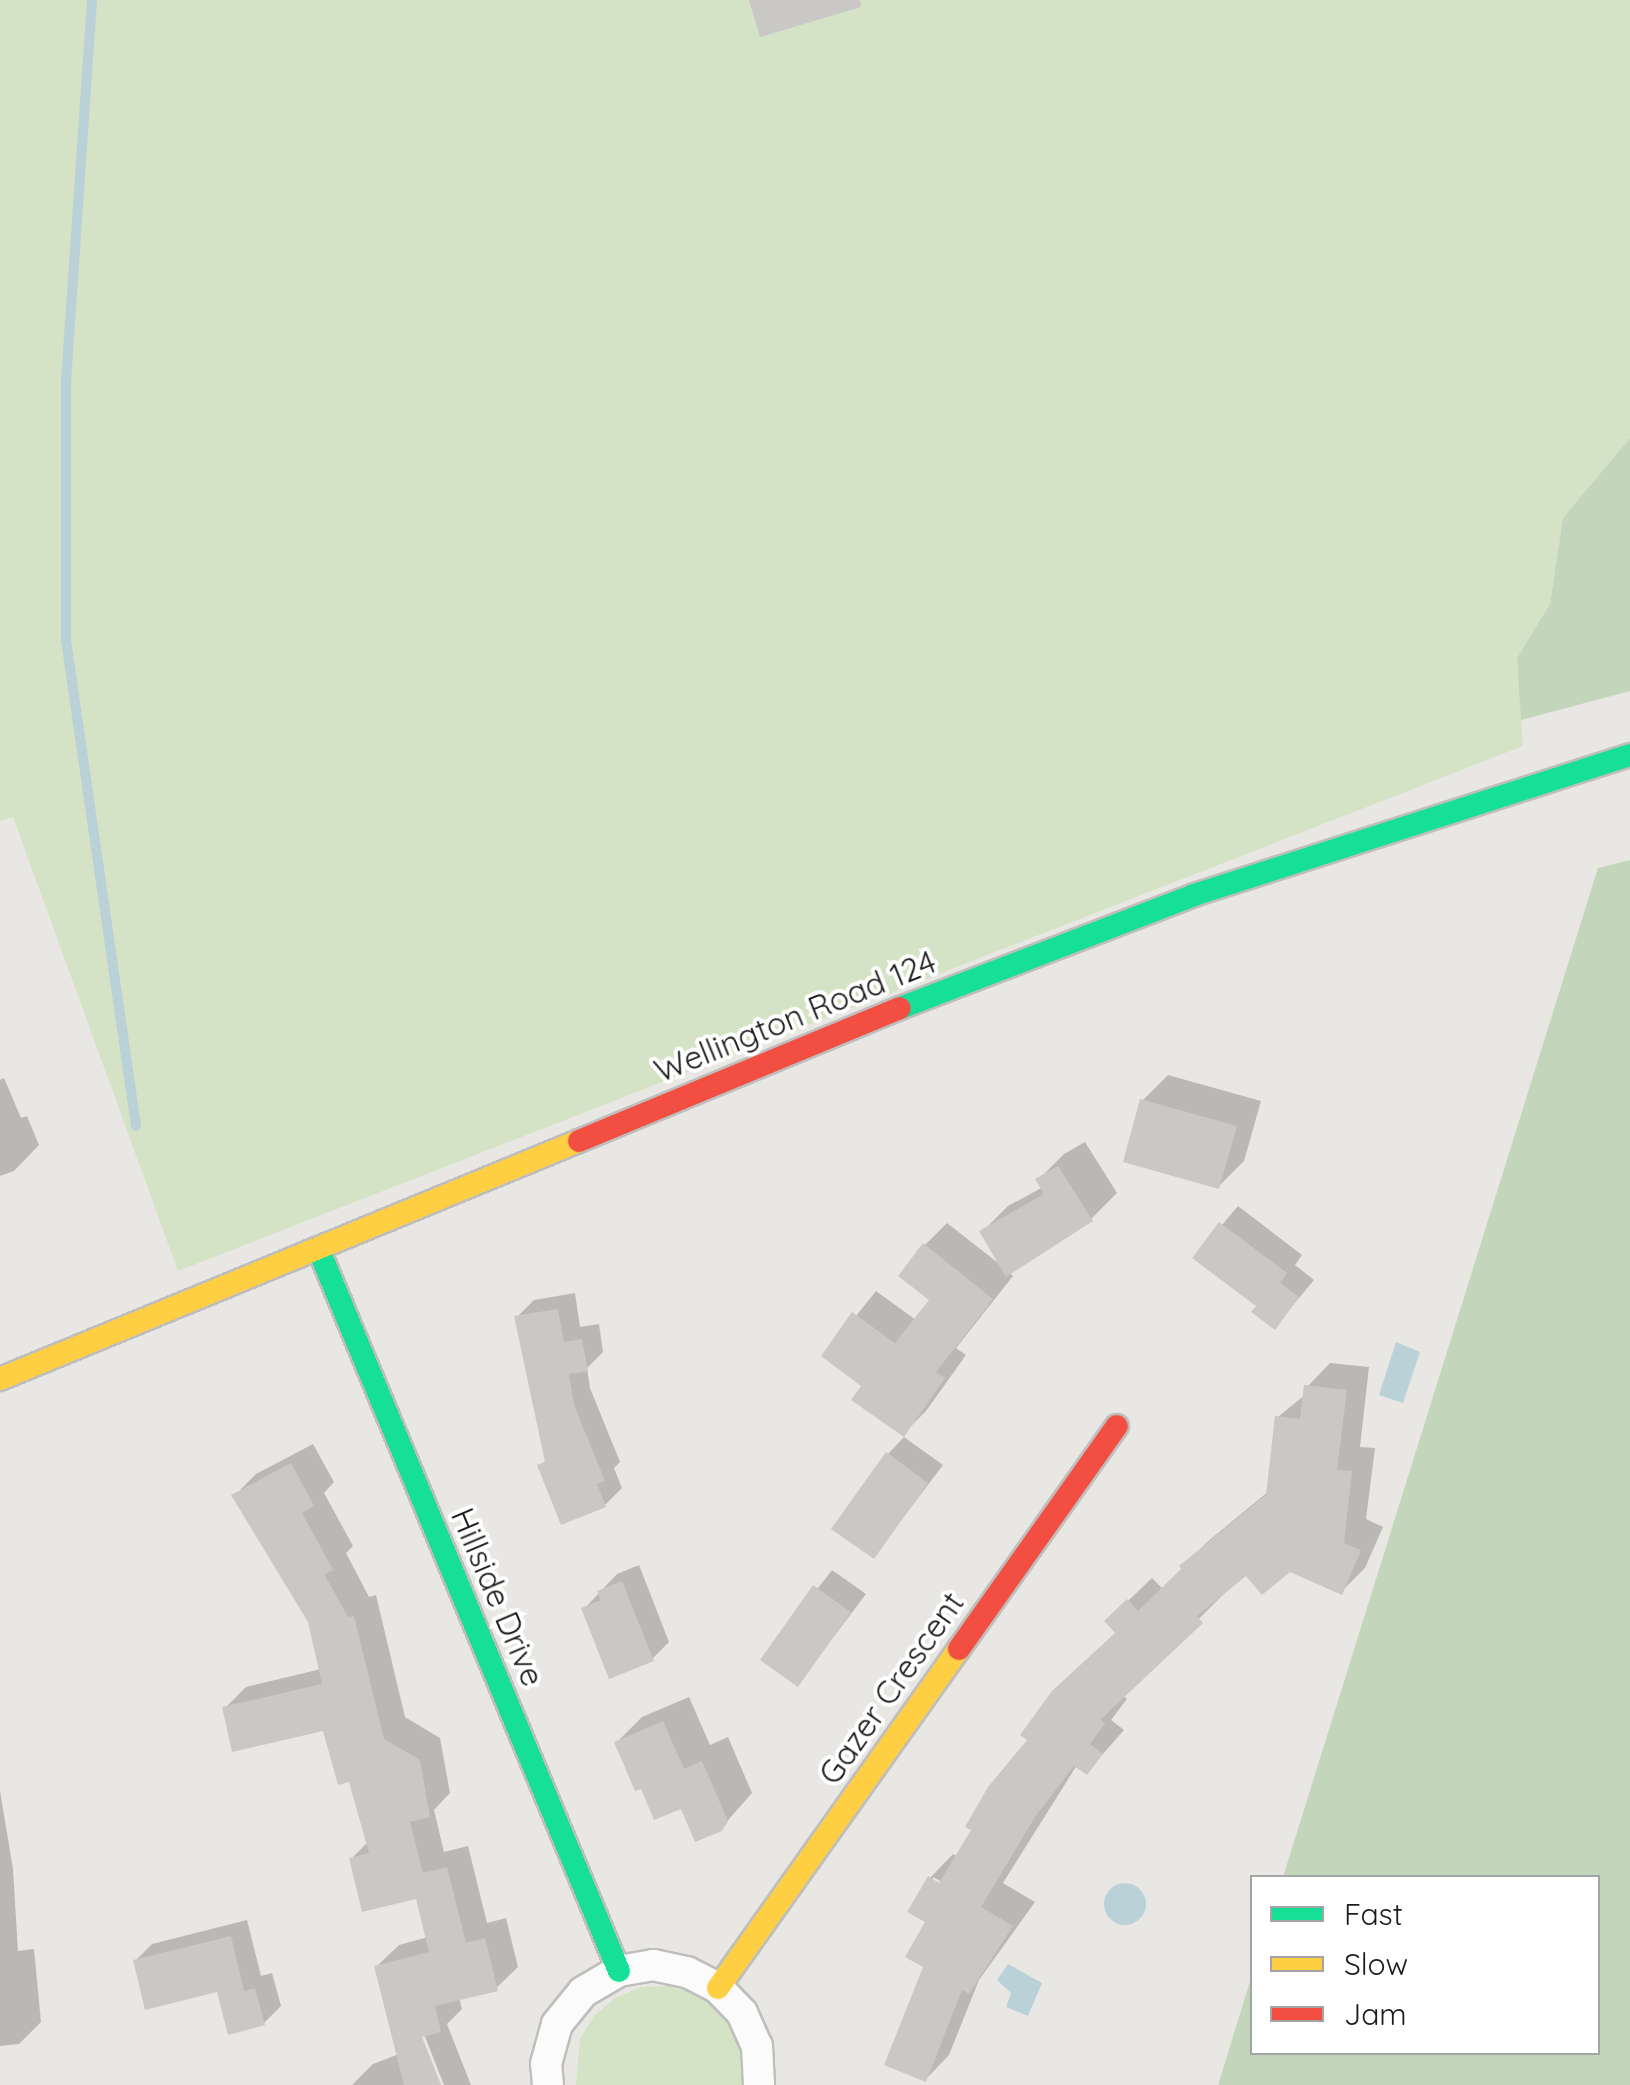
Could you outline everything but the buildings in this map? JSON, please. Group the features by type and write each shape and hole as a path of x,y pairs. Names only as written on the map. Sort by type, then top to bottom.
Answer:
{"main road":[{"name":"Wellington Road 124","path":"0,1378 988,972 1194,895 1630,754"},
{"name":"Hillside Drive","path":"318,1248 619,1971"},
{"name":"Gazer Crescent","path":"718,1988 1116,1426"}],"street":[{"path":"548,2085 546,2064 557,2024 582,1992 619,1971 653,1966 687,1972 718,1988 742,2014 757,2046 759,2085"}],"green space":[{"path":"0,0 1630,0 1630,438 1563,518 1550,604 1517,658 1523,746 178,1271 13,817 0,821"},
{"path":"1630,438 1630,691 1521,720 1517,658 1550,604 1563,518"},
{"path":"1630,860 1630,2085 1218,2085 1250,1981 1250,2055 1600,2055 1600,1875 1284,1875 1598,868"},
{"path":"668,1986 695,1993 718,2009 735,2031 744,2056 744,2085 576,2085 580,2039 594,2016 615,1998 641,1987"}],"water":[{"path":"1396,1342 1420,1352 1403,1403 1379,1395"},
{"path":"1125,1883 1140,1889 1146,1904 1140,1919 1125,1925 1110,1919 1104,1904 1110,1889"},
{"path":"1008,1964 1042,1983 1028,2016 1006,2007 1011,1993 997,1980"}],"waterway":[{"path":"92,0 66,377 66,640 136,1126"}],"traffic: fast":[{"path":"900,1008 1194,895 1630,755"},
{"path":"318,1248 619,1971"}],"traffic: slow":[{"path":"0,1379 579,1141"},
{"path":"718,1988 959,1649"}],"traffic: jam":[{"path":"579,1141 900,1008"},
{"path":"959,1649 1117,1426"}]}
